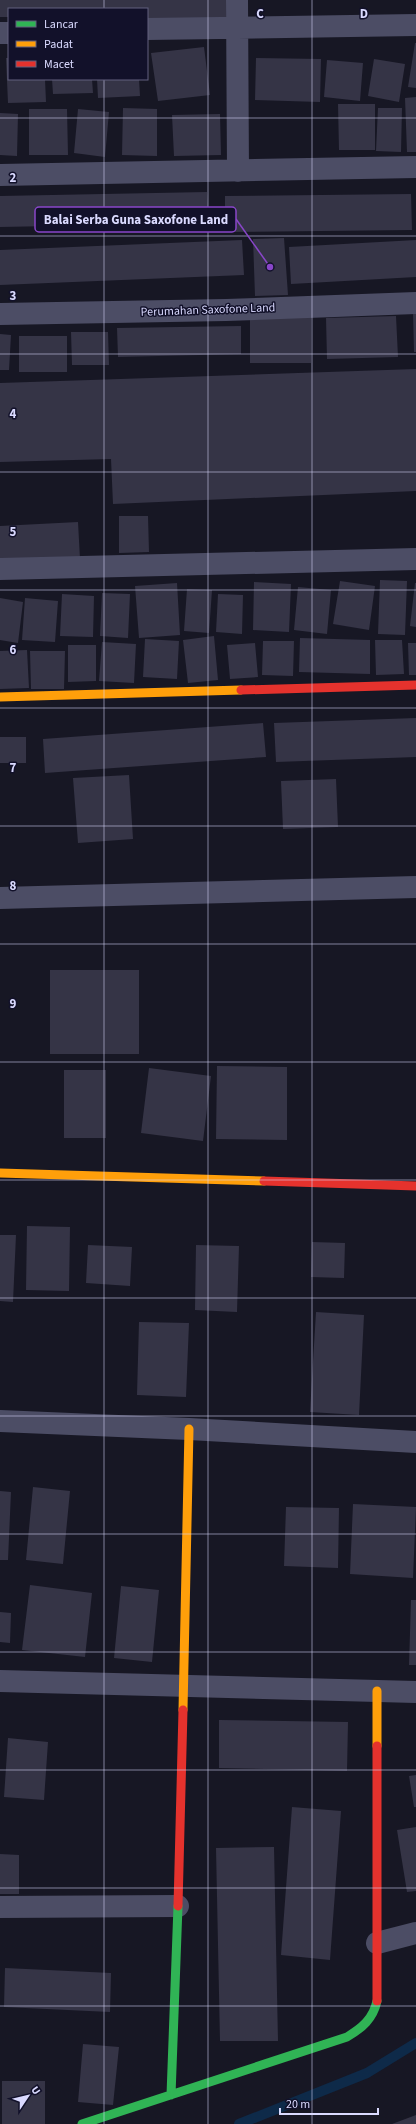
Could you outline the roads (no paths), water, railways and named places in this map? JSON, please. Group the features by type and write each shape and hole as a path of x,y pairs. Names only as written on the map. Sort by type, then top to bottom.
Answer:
{"street":[{"path":"237,0 238,171"},
{"path":"148,29 238,26 416,25"},
{"path":"0,175 416,167"},
{"name":"Perumahan Saxofone Land","path":"0,314 226,310 416,303"},
{"path":"0,569 416,559"},
{"path":"0,697 416,685"},
{"path":"0,898 416,887"},
{"path":"0,1173 416,1186"},
{"path":"0,1421 188,1429 416,1442"},
{"path":"171,2095 178,1906 188,1429"},
{"path":"0,1681 416,1692"},
{"path":"82,2124 347,2037 361,2029 372,2017 376,2002 377,1943 377,1691"},
{"path":"0,1907 178,1906"},
{"path":"377,1943 416,1933"}],"waterway":[{"path":"239,2124 367,2073 416,2043"}],"place":[{"name":"Balai Serba Guna Saxofone Land","path":"270,267"}]}
